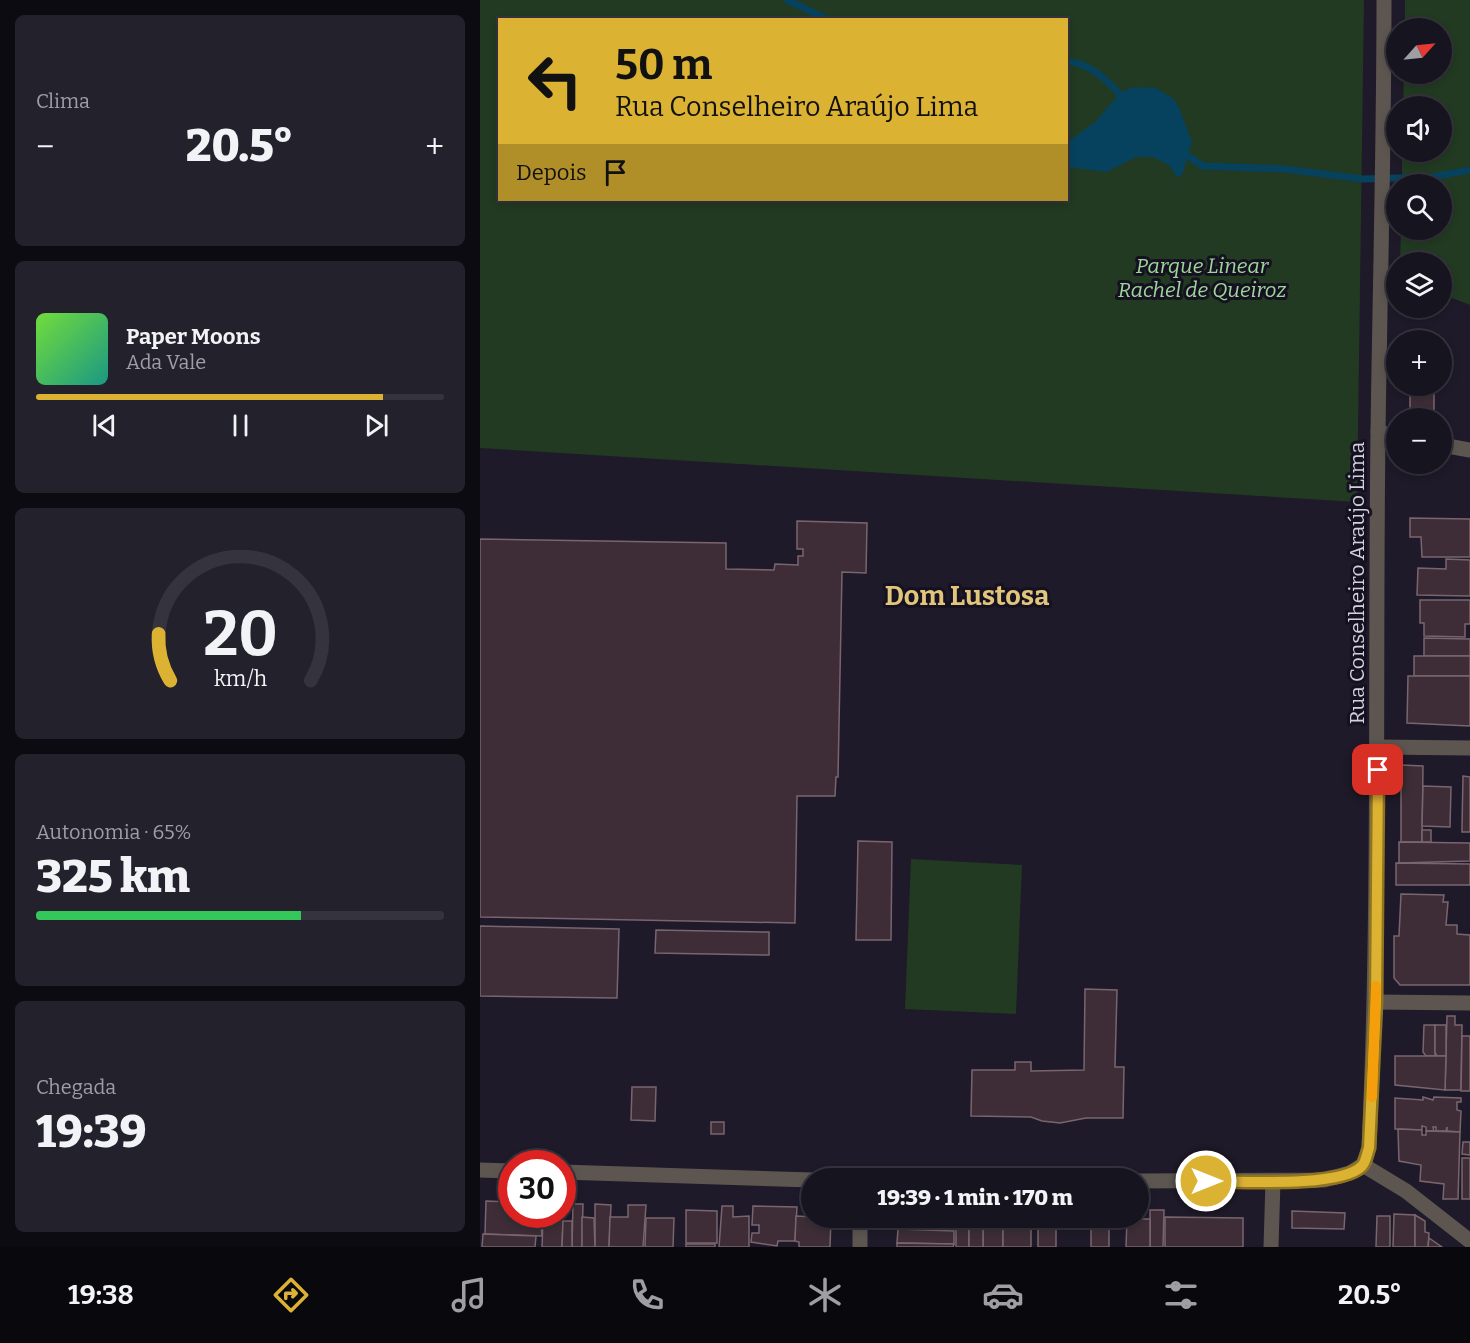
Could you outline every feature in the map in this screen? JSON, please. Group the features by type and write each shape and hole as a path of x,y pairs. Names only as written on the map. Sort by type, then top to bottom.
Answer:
{"street":[{"name":"Rua Conselheiro Araújo Lima","path":"1363,1165 1369,1148 1376,1002 1378,432 1384,177 1384,0"},
{"path":"1378,432 1386,434"},
{"path":"1452,447 1470,450"},
{"path":"1378,747 1470,748"},
{"path":"1376,1002 1470,1003"},
{"path":"1149,1181 1324,1180 1350,1173 1363,1165 1406,1191 1470,1241"},
{"path":"480,1170 498,1171"},
{"path":"576,1172 801,1180"},
{"path":"1272,1247 1273,1181"},
{"path":"860,1228 860,1247"}],"green space":[{"name":"Parque Linear Rachel de Queiroz","path":"480,0 1364,0 1357,502 480,448"},
{"path":"1405,0 1470,0 1470,305 1452,298 1452,252 1400,252 1401,240 1452,240 1452,174 1402,174 1402,162 1452,162 1452,96 1403,96 1404,84 1452,84 1452,18 1405,18"},
{"path":"911,859 1022,865 1016,1014 905,1009"}],"water":[{"path":"1134,87 1156,88 1174,99 1192,142 1182,175 1177,177 1169,165 1153,157 1136,157 1107,172 1068,167 1069,141 1095,122 1121,92"}],"building":[{"path":"1410,396 1434,396 1434,408 1410,408"},
{"path":"1410,518 1470,519 1470,557 1422,557 1421,537 1410,537"},
{"path":"797,521 867,523 866,573 842,572 838,777 836,777 835,796 797,796 795,923 480,917 480,539 726,543 726,569 774,570 775,564 798,565 798,556 803,556 803,549 797,549"},
{"path":"1446,559 1470,560 1470,596 1417,595 1418,568 1446,569"},
{"path":"1420,600 1470,600 1470,624 1465,624 1465,637 1424,636 1424,623 1420,623"},
{"path":"1424,638 1470,639 1470,656 1424,656"},
{"path":"1414,656 1470,656 1470,676 1414,676"},
{"path":"1408,676 1470,676 1470,726 1407,723"},
{"path":"1401,765 1423,766 1422,842 1401,842"},
{"path":"1463,776 1470,777 1470,832 1462,832"},
{"path":"1423,786 1451,787 1450,827 1422,826"},
{"path":"1422,830 1431,830 1431,842 1422,842"},
{"path":"858,841 892,842 891,940 856,940"},
{"path":"1399,842 1470,843 1470,861 1399,863"},
{"path":"1396,863 1470,864 1470,885 1396,885"},
{"path":"1401,894 1444,895 1443,902 1448,902 1446,925 1457,925 1457,934 1470,935 1470,985 1400,985 1394,978 1394,936 1399,936"},
{"path":"480,926 619,929 617,998 480,996"},
{"path":"656,930 769,932 769,955 655,953"},
{"path":"1085,989 1117,990 1115,1067 1124,1067 1123,1118 1086,1118 1060,1123 1031,1117 971,1116 972,1070 1015,1070 1015,1062 1031,1062 1031,1071 1084,1070"},
{"path":"1447,1016 1455,1016 1455,1025 1462,1025 1461,1090 1445,1090"},
{"path":"1424,1025 1435,1025 1435,1056 1426,1056 1423,1052"},
{"path":"1435,1025 1446,1025 1446,1056 1437,1056 1435,1052"},
{"path":"1462,1036 1470,1036 1470,1091 1461,1091"},
{"path":"1395,1056 1446,1056 1445,1090 1395,1085"},
{"path":"632,1087 656,1087 655,1121 631,1120"},
{"path":"1423,1097 1433,1100 1434,1097 1461,1098 1461,1102 1457,1102 1457,1110 1461,1111 1460,1132 1447,1131 1447,1127 1446,1131 1436,1131 1436,1127 1433,1127 1434,1131 1426,1131 1426,1127 1422,1126 1422,1130 1395,1129 1395,1098 1423,1100"},
{"path":"711,1122 724,1122 724,1134 711,1134"},
{"path":"1398,1129 1422,1130 1422,1135 1426,1135 1426,1131 1460,1132 1458,1199 1443,1199 1444,1184 1420,1181 1421,1165 1399,1161"},
{"path":"1463,1142 1470,1142 1470,1155 1462,1154"},
{"path":"1462,1158 1470,1158 1470,1199 1462,1199"},
{"path":"486,1201 498,1201 498,1228 541,1228 542,1236 485,1234"},
{"path":"576,1204 583,1204 582,1247 572,1247 572,1228 576,1228"},
{"path":"595,1204 611,1205 609,1247 595,1247"},
{"path":"628,1205 646,1205 643,1247 609,1247 610,1217 628,1217"},
{"path":"722,1206 733,1206 733,1217 749,1216 749,1247 719,1247"},
{"path":"753,1206 797,1207 795,1241 778,1241 777,1246 751,1242 752,1233 759,1233 759,1225 752,1225"},
{"path":"686,1210 717,1211 717,1243 686,1243"},
{"path":"1150,1210 1164,1210 1163,1247 1150,1247"},
{"path":"1292,1211 1345,1213 1344,1229 1292,1228"},
{"path":"1394,1214 1415,1215 1415,1247 1393,1247"},
{"path":"1415,1215 1425,1221 1425,1232 1429,1233 1428,1247 1415,1247"},
{"path":"796,1216 801,1216 801,1228 831,1228 830,1247 799,1247 799,1242 795,1241"},
{"path":"1377,1216 1390,1216 1390,1247 1376,1247"},
{"path":"582,1217 594,1218 595,1247 582,1247"},
{"path":"1165,1217 1243,1218 1243,1247 1165,1247"},
{"path":"646,1218 674,1218 673,1247 645,1247"},
{"path":"1150,1219 1150,1247 1126,1247 1127,1228 1149,1228"},
{"path":"543,1228 563,1228 562,1247 542,1247"},
{"path":"563,1228 572,1228 572,1247 562,1247"},
{"path":"956,1228 969,1228 969,1247 956,1247"},
{"path":"969,1228 983,1228 983,1247 969,1247"},
{"path":"983,1228 1003,1228 1003,1247 983,1247"},
{"path":"1003,1228 1031,1228 1031,1247 1003,1247"},
{"path":"1038,1228 1056,1228 1056,1247 1038,1247"},
{"path":"1091,1228 1109,1228 1109,1247 1091,1247"},
{"path":"898,1229 954,1231 954,1244 897,1243"},
{"path":"483,1234 536,1236 535,1247 482,1247"},
{"path":"1429,1238 1442,1247 1428,1247"},
{"path":"897,1243 954,1244 953,1247 897,1247"},
{"path":"686,1244 715,1244 715,1247 686,1247"}],"waterway":[{"path":"787,0 825,18"},
{"path":"1068,61 1091,69 1106,80 1125,100"},
{"path":"1182,152 1203,166 1284,169 1363,179 1432,177 1470,170"}],"slow traffic":[{"path":"1372,1097 1376,986"}],"district":[{"name":"Dom Lustosa","path":"967,596"}],"route":[{"path":"1206,1181 1324,1180 1350,1173 1363,1165 1369,1148 1376,1002 1378,770"}]}
